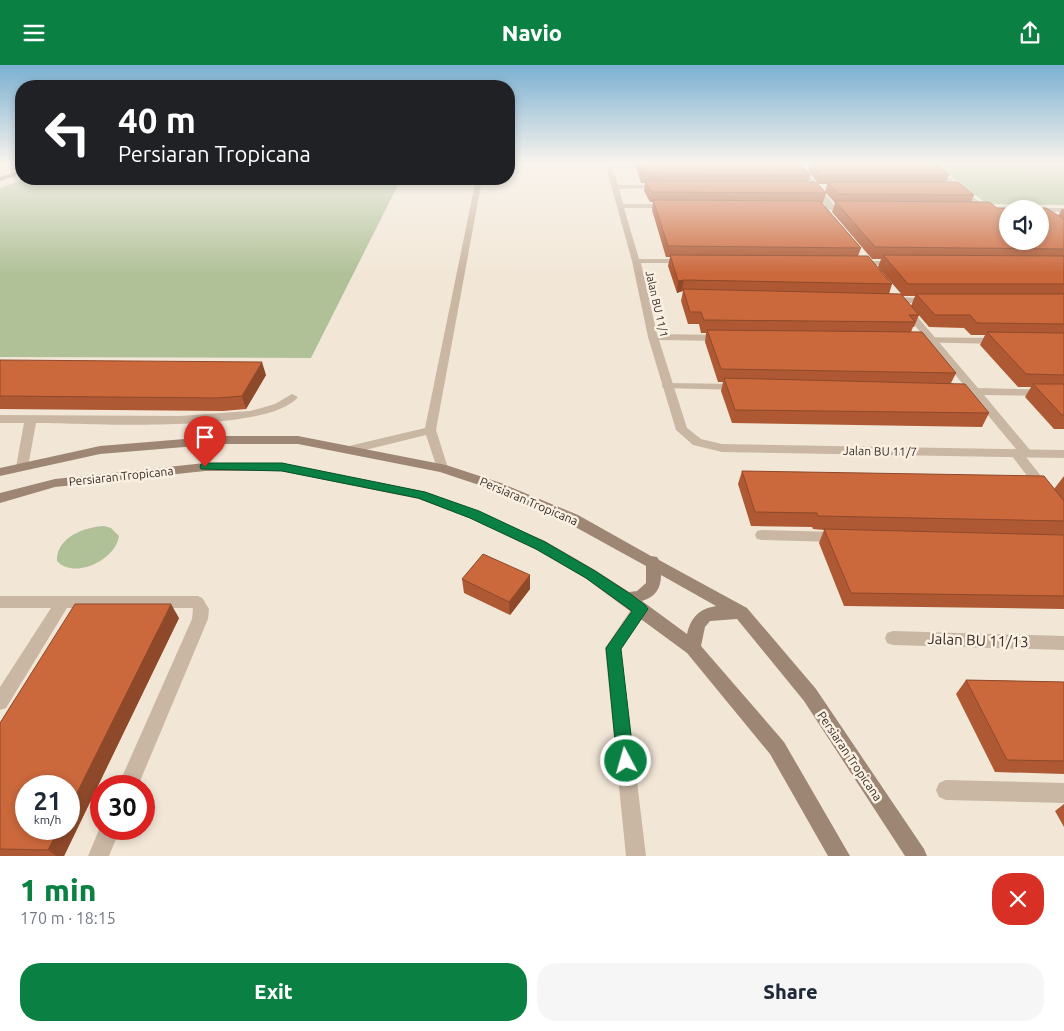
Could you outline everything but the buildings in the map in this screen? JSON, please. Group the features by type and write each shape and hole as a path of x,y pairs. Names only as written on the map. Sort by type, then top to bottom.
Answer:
{"main road":[{"name":"Persiaran Tropicana","path":"0,472 100,450 221,440 298,440 353,449 442,468 496,486 573,519 652,561 741,613 810,695 917,856"},
{"name":"Persiaran Tropicana","path":"0,498 55,483 205,467 282,467 420,495 474,515 540,545 590,574 634,604 692,648 777,748 840,856"},
{"path":"634,604 651,589 655,577 652,561"},
{"path":"692,648 695,626 705,615 719,612 741,613"}],"street":[{"path":"442,468 430,431 475,200"},
{"name":"Jalan BU 11/1","path":"618,200 636,261 653,337 682,430 697,442"},
{"path":"822,200 827,210"},
{"path":"974,200 987,209 974,209"},
{"path":"620,205 678,206"},
{"path":"802,207 827,210 861,208"},
{"path":"1049,211 1064,210"},
{"path":"863,259 877,275"},
{"path":"846,263 863,259 905,263"},
{"path":"636,261 693,261"},
{"path":"888,288 974,391 1021,453 1064,515"},
{"path":"879,300 937,301"},
{"path":"653,337 733,338"},
{"path":"902,340 1008,341"},
{"path":"668,386 747,387"},
{"path":"945,391 1064,393"},
{"path":"0,419 180,420 221,417 251,414 279,406 292,397"},
{"path":"22,467 31,419"},
{"path":"353,449 430,431"},
{"name":"Jalan BU 11/7","path":"697,442 722,448 1064,454"},
{"path":"762,535 850,537"},
{"path":"0,602 197,602 201,609 200,619 133,775"},
{"path":"0,702 63,602"},
{"path":"634,604 613,648 636,856"},
{"name":"Jalan BU 11/13","path":"893,638 1064,643"},
{"path":"946,790 1064,793"},
{"path":"98,856 105,840"}],"green space":[{"path":"0,200 391,200 311,358 0,357"},
{"path":"982,200 1064,200 1064,205 1049,205 1049,200 999,200 999,204 987,204"},
{"path":"104,526 111,528 119,536 116,545 103,559 83,568 64,566 57,561 61,546 66,540 81,531"}],"route":[{"path":"205,467 282,467 420,495 474,515 540,545 590,574 627,599 640,609 613,648 626,761"}]}
